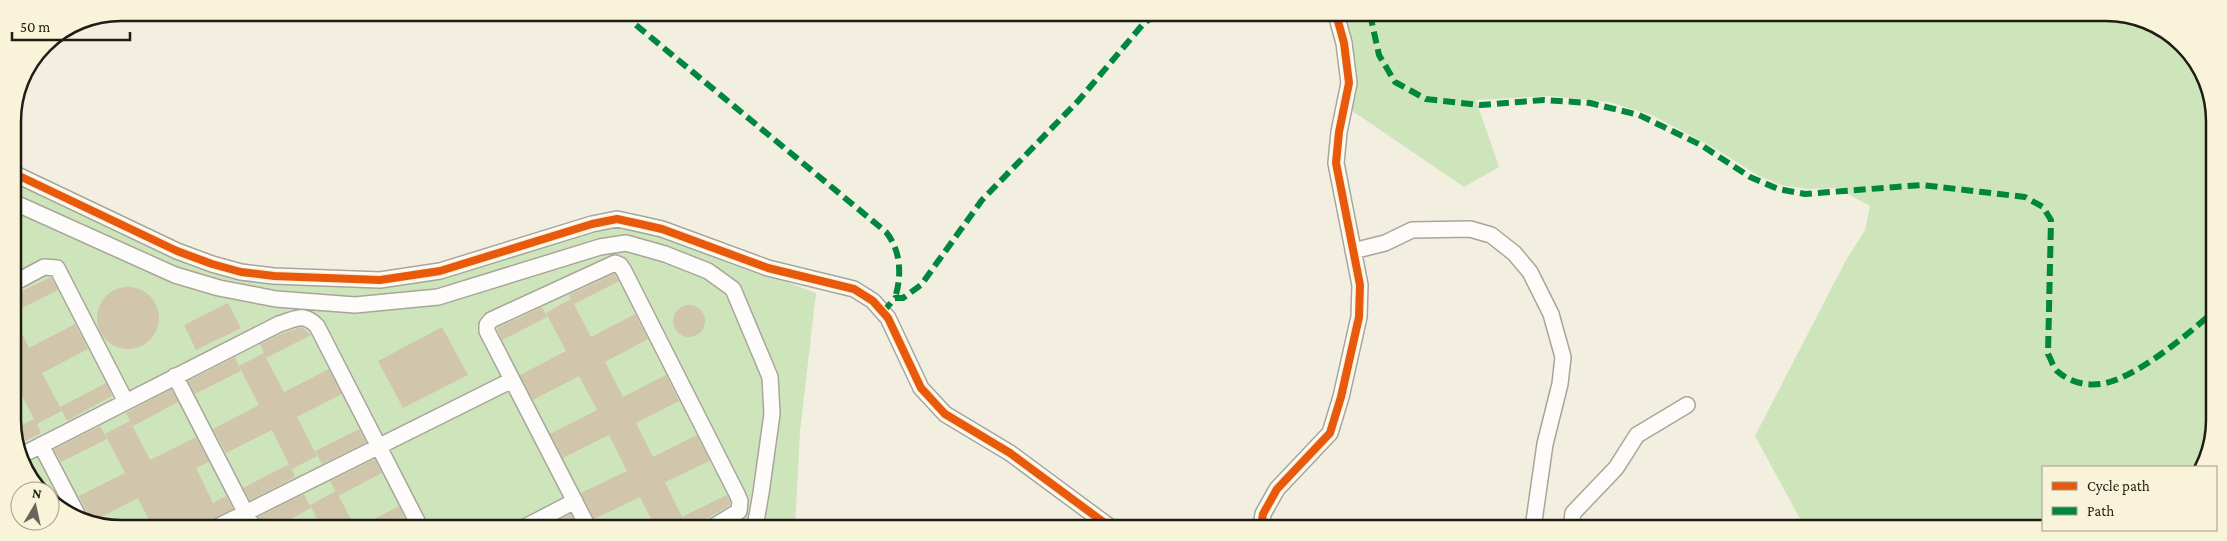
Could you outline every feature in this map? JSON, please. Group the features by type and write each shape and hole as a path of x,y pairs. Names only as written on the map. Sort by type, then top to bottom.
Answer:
{"street":[{"path":"1262,520 1263,514 1277,489 1330,433 1341,397 1359,317 1360,285 1336,163 1339,132 1349,83 1344,43 1338,21"},
{"path":"21,177 177,251 241,272 332,280 380,280 440,271 592,224 617,219 662,230 768,268 854,289 873,301 888,318 921,388 945,414 1010,453 1101,520"},
{"path":"21,206 176,275 219,288 276,299 355,305 438,296 600,247 626,243 665,254 708,271 733,289 753,332 770,377 772,414 762,494 756,520"},
{"path":"1353,251 1384,242 1412,230 1470,229 1490,235 1514,254 1530,272 1551,314 1563,357 1560,384 1545,444 1534,520"},
{"path":"584,520 487,331 487,325 490,320 615,263 620,265 740,500 739,512 725,520"},
{"path":"21,279 44,267 56,268 126,402"},
{"path":"27,452 279,324 302,317 309,318 317,326 416,520"},
{"path":"176,376 249,520 379,447 512,380"},
{"path":"1572,520 1573,513 1616,468 1637,435 1687,405"},
{"path":"42,445 74,507"},
{"path":"538,520 575,501"}],"green space":[{"path":"1341,21 2106,21 2126,23 2138,27 2161,38 2177,50 2198,83 2205,108 2206,420 2204,440 2198,458 2194,466 2042,466 2042,520 1801,520 1755,436 1845,262 1865,230 1870,206 1837,188 1807,189 1781,185 1759,176 1716,149 1652,115 1609,102 1550,96 1476,100 1499,167 1464,187 1351,110"},
{"path":"21,183 206,267 380,285 594,228 617,225 638,227 816,293 800,432 795,520 114,520 83,512 60,499 60,481 42,481 32,464 23,440 21,420"}],"building":[{"path":"614,274 619,281 574,304 591,337 635,314 648,339 605,362 623,397 666,375 679,401 636,423 653,457 697,435 710,461 665,482 682,517 727,495 730,505 705,520 652,520 640,497 594,519 581,493 627,471 609,435 563,458 550,434 597,410 579,376 533,400 520,375 566,351 546,313 571,299 569,295"},
{"path":"51,277 58,290 21,308 21,292"},
{"path":"128,287 145,292 150,296 154,301 159,318 154,335 150,340 145,344 128,349 111,344 106,340 102,335 97,318 102,301 106,296 111,292"},
{"path":"228,303 241,328 196,350 184,325"},
{"path":"689,305 701,309 705,321 701,333 689,337 677,333 673,321 677,309"},
{"path":"542,307 547,317 502,340 497,328"},
{"path":"75,324 88,349 42,373 62,411 37,424 41,433 24,442 21,426 34,419 21,394 21,332 29,348"},
{"path":"302,327 311,335 266,358 284,392 329,369 342,394 297,417 317,456 292,469 295,477 250,500 243,488 289,464 272,430 226,453 213,429 259,405 239,366 264,353 260,344 283,333"},
{"path":"442,327 468,375 403,408 378,361"},
{"path":"235,357 241,371 195,394 188,381"},
{"path":"106,383 112,396 67,421 60,407"},
{"path":"171,389 178,402 133,426 126,413"},
{"path":"130,421 150,460 196,437 209,462 196,468 213,503 226,496 233,509 211,520 149,520 138,498 100,518 88,514 79,496 125,473 105,434"},
{"path":"100,426 107,439 61,462 54,449"},
{"path":"359,429 366,442 322,464 315,451"},
{"path":"375,459 382,473 338,496 330,481"},
{"path":"336,491 351,520 318,520 310,505"},
{"path":"304,494 311,508 289,520 260,520 258,517"},
{"path":"399,506 406,520 372,520"},
{"path":"571,514 574,520 559,520"}],"marked path":[{"path":"883,312 895,298 903,298 921,285 982,200 1079,100 1147,21"},
{"path":"1372,21 1379,55 1395,82 1426,99 1480,105 1544,100 1590,103 1639,115 1701,145 1750,177 1778,189 1805,194 1922,185 2025,197 2043,207 2051,220 2048,354 2057,371 2066,378 2077,382 2100,384 2114,381 2144,366 2206,318"},
{"path":"636,25 886,232 895,247 899,264 899,281 895,298"}],"cycle path":[{"path":"1262,520 1263,514 1277,489 1330,433 1341,397 1359,317 1360,285 1336,163 1339,132 1349,83 1344,43 1338,21"},
{"path":"21,177 177,251 241,272 274,276 380,280 440,271 592,224 617,219 662,229 768,268 854,289 873,301 888,318 921,388 945,414 1010,453 1101,520"}]}
